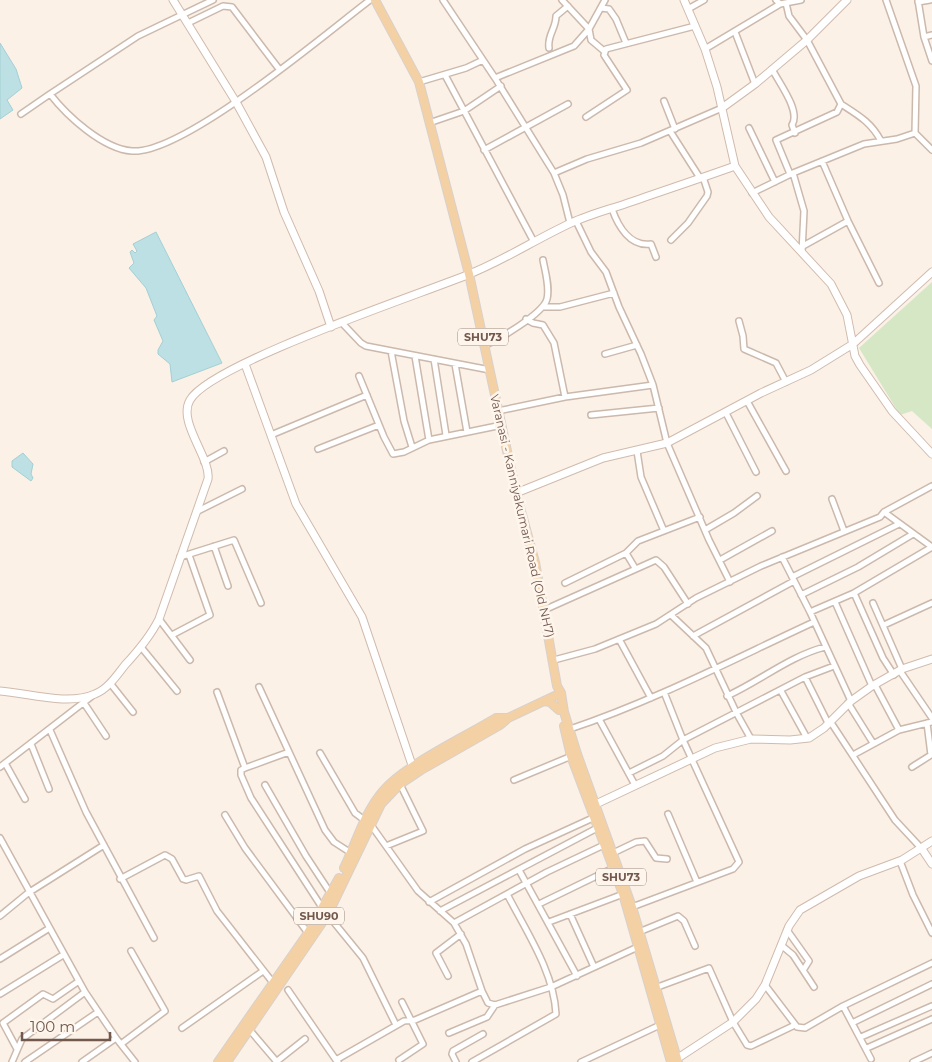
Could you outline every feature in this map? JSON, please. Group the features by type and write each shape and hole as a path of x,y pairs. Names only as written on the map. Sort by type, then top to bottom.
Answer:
{"main road":[{"name":"Varanasi - Kanniyakumari Road (Old NH7)","path":"375,0 418,82 470,274 516,493 535,562 554,660 558,691 570,729 574,755 596,804 597,816 606,844 613,854 625,894 632,907 639,932 640,946 655,988 676,1061"},
{"name":"SHU90","path":"218,1062 276,985 308,933 325,911 351,852 384,790 413,768 496,718 508,718 544,701 558,691"},
{"path":"558,691 559,710 597,816"},
{"path":"544,701 550,702 559,710"},
{"path":"276,985 325,911 368,823 381,804 400,784 500,725 508,718"},
{"path":"606,844 625,894 660,1025 676,1061"},
{"path":"229,1061 246,1026"}],"street":[{"path":"174,0 236,102 266,157 284,212 319,291 331,327"},
{"path":"21,114 130,41 213,0"},
{"path":"50,94 99,140 117,149 134,151 152,149 187,134 236,102 370,0"},
{"path":"443,0 501,86 554,173 573,222 591,252 606,272 653,385 667,443 730,582"},
{"path":"495,78 565,51 582,40 605,0"},
{"path":"684,0 705,49 736,166 752,193 769,216 803,249 838,295 850,325 852,344 860,365 884,401 932,454"},
{"path":"688,8 704,0"},
{"path":"705,49 781,2 801,0"},
{"path":"554,173 587,159 673,130 722,108 755,84 807,40 840,2 847,0"},
{"path":"886,0 916,86 916,133 932,150"},
{"path":"930,0 918,1 924,37 932,61"},
{"path":"549,48 549,34 556,23 556,16 566,2 589,30 591,40 604,51 604,55 627,90 586,117"},
{"path":"781,2 807,40 841,104 865,119 875,129 881,141"},
{"path":"188,23 223,6 232,7 279,69"},
{"path":"601,8 609,9 616,19 626,43"},
{"path":"604,51 626,43 695,26"},
{"path":"735,32 755,84"},
{"path":"924,37 932,35"},
{"path":"418,82 445,75 483,60"},
{"path":"772,69 792,107 794,133"},
{"path":"445,75 534,242"},
{"path":"429,123 464,110 501,86"},
{"path":"664,100 673,130 702,178 708,192 688,223 671,240"},
{"path":"484,150 568,104"},
{"path":"803,249 804,212 792,173 776,142 837,112 841,104"},
{"path":"750,128 775,182"},
{"path":"752,193 792,173 864,144 897,140 916,133"},
{"path":"822,160 848,221 879,283"},
{"path":"0,767 110,683 141,647 159,619 198,511 208,475 191,429 188,412 190,400 208,383 245,364 331,327 470,274 573,222 736,166"},
{"path":"612,208 617,221 631,240 639,245 651,244 656,257"},
{"path":"803,249 848,221"},
{"path":"484,346 501,338 543,307 547,299 547,290 543,260"},
{"path":"516,493 603,458 667,443 786,382 852,344 932,272"},
{"path":"543,307 560,307 614,293"},
{"path":"526,319 532,323 543,325 550,335 565,397"},
{"path":"739,321 744,349 776,363 786,382"},
{"path":"342,323 361,343 391,351 490,370"},
{"path":"604,354 637,345"},
{"path":"391,351 404,421 412,447"},
{"path":"415,356 429,440"},
{"path":"434,360 446,435"},
{"path":"245,364 296,504 362,617 413,768"},
{"path":"455,364 467,432"},
{"path":"359,376 379,425 394,454 446,435 502,425"},
{"path":"498,411 565,397 653,385"},
{"path":"271,434 367,395"},
{"path":"747,401 786,472"},
{"path":"591,415 659,408"},
{"path":"726,413 756,472"},
{"path":"318,449 379,425"},
{"path":"204,462 224,451"},
{"path":"637,451 641,477 664,531"},
{"path":"554,660 595,649 619,639 671,615 730,582 782,557 880,517 884,512 932,486"},
{"path":"198,511 242,489"},
{"path":"705,530 734,514 757,496"},
{"path":"832,499 844,531"},
{"path":"810,612 854,593 932,547 884,512"},
{"path":"565,583 626,552 638,541 700,517"},
{"path":"693,636 793,579 899,524"},
{"path":"720,560 772,531"},
{"path":"801,595 858,568 913,534"},
{"path":"180,557 234,540 261,603"},
{"path":"214,546 228,586"},
{"path":"626,552 635,568"},
{"path":"172,635 210,615 189,554"},
{"path":"782,557 810,612 850,702 873,743"},
{"path":"544,610 594,589 635,568 659,560 688,604"},
{"path":"854,593 883,658 898,672 930,721 931,755 912,767"},
{"path":"835,602 874,686 899,730"},
{"path":"874,603 884,625 898,672"},
{"path":"884,625 932,603"},
{"path":"671,615 706,648 717,669 727,696 751,739"},
{"path":"159,619 190,660"},
{"path":"570,729 651,698 717,669 814,622"},
{"path":"619,639 651,698"},
{"path":"141,647 177,690"},
{"path":"727,696 755,683 790,660 809,651 825,647"},
{"path":"596,804 715,748 751,739 790,740 807,738 829,722 850,702 874,686 898,672 932,659"},
{"path":"629,773 663,756 683,740 805,678 834,666"},
{"path":"805,678 829,722 896,820 922,849 932,864"},
{"path":"110,683 133,712"},
{"path":"259,686 325,830 334,842 351,852"},
{"path":"0,691 46,698 67,698 95,694"},
{"path":"781,691 807,738"},
{"path":"217,692 245,768"},
{"path":"632,907 733,869 739,862 694,759 683,740 664,692"},
{"path":"84,703 106,736"},
{"path":"599,719 635,785"},
{"path":"853,756 899,730 930,721"},
{"path":"50,730 86,812 120,879 154,938"},
{"path":"31,744 49,789"},
{"path":"289,752 245,768 240,772 251,798 325,911 363,958 396,1025"},
{"path":"320,753 356,813 368,823 409,879 429,902 454,923 461,934 488,1004 495,1005 551,987 640,946"},
{"path":"514,780 574,755"},
{"path":"5,763 25,799"},
{"path":"386,846 423,830 400,784"},
{"path":"265,785 306,856 331,894"},
{"path":"668,814 697,882"},
{"path":"225,816 245,848 308,933"},
{"path":"429,902 525,849 597,816"},
{"path":"440,911 601,826"},
{"path":"0,838 28,893 78,981 116,1038 135,1062"},
{"path":"613,854 636,842 644,841 656,858 667,859"},
{"path":"676,1061 733,1022 749,1007 765,985 787,930 800,910 859,876 900,861 932,842"},
{"path":"454,923 527,883 606,844"},
{"path":"0,916 28,893 104,845"},
{"path":"120,879 168,855 183,879 201,876 217,911 263,972 276,985"},
{"path":"900,861 913,896 932,934"},
{"path":"519,870 577,976"},
{"path":"539,904 609,870"},
{"path":"472,1062 555,1016 556,1011 551,987 539,956 507,894"},
{"path":"549,922 625,894"},
{"path":"570,914 594,967"},
{"path":"639,932 678,916 684,921 694,946"},
{"path":"0,959 48,929"},
{"path":"787,930 809,961 804,969"},
{"path":"448,976 436,953 461,934"},
{"path":"781,945 792,953 814,987"},
{"path":"121,1044 165,1011 132,951"},
{"path":"0,994 64,955"},
{"path":"765,985 795,1025 805,1028 843,1006 932,963"},
{"path":"655,988 710,969 733,1022 749,1046 795,1025"},
{"path":"182,1028 263,972"},
{"path":"17,1049 3,1022 43,994 53,1000 78,981"},
{"path":"852,1023 932,984"},
{"path":"288,990 337,1061 396,1025 418,1019 482,991"},
{"path":"12,1062 22,1039 85,992"},
{"path":"399,1060 423,1044 402,1002"},
{"path":"449,1033 484,1018 495,1005"},
{"path":"843,1006 867,1048 871,1059"},
{"path":"861,1037 932,1006"},
{"path":"25,1062 98,1012"},
{"path":"867,1048 932,1019"},
{"path":"581,1062 660,1025"},
{"path":"246,1026 276,1062 305,1039"},
{"path":"456,1062 452,1054 453,1051 483,1034"},
{"path":"82,1062 116,1038"},
{"path":"224,1052 229,1061"},
{"path":"913,1062 932,1053"}],"green space":[{"path":"932,282 932,429 912,411 900,415 859,348"}],"water":[{"path":"0,43 16,69 22,88 7,100 13,110 0,119"},
{"path":"156,232 222,363 172,382 170,364 158,354 163,341 154,320 157,316 146,288 129,268 134,263 130,252 132,250 135,253 137,251 133,244"},
{"path":"23,453 33,464 31,474 33,478 31,481 12,467 12,461"}]}
